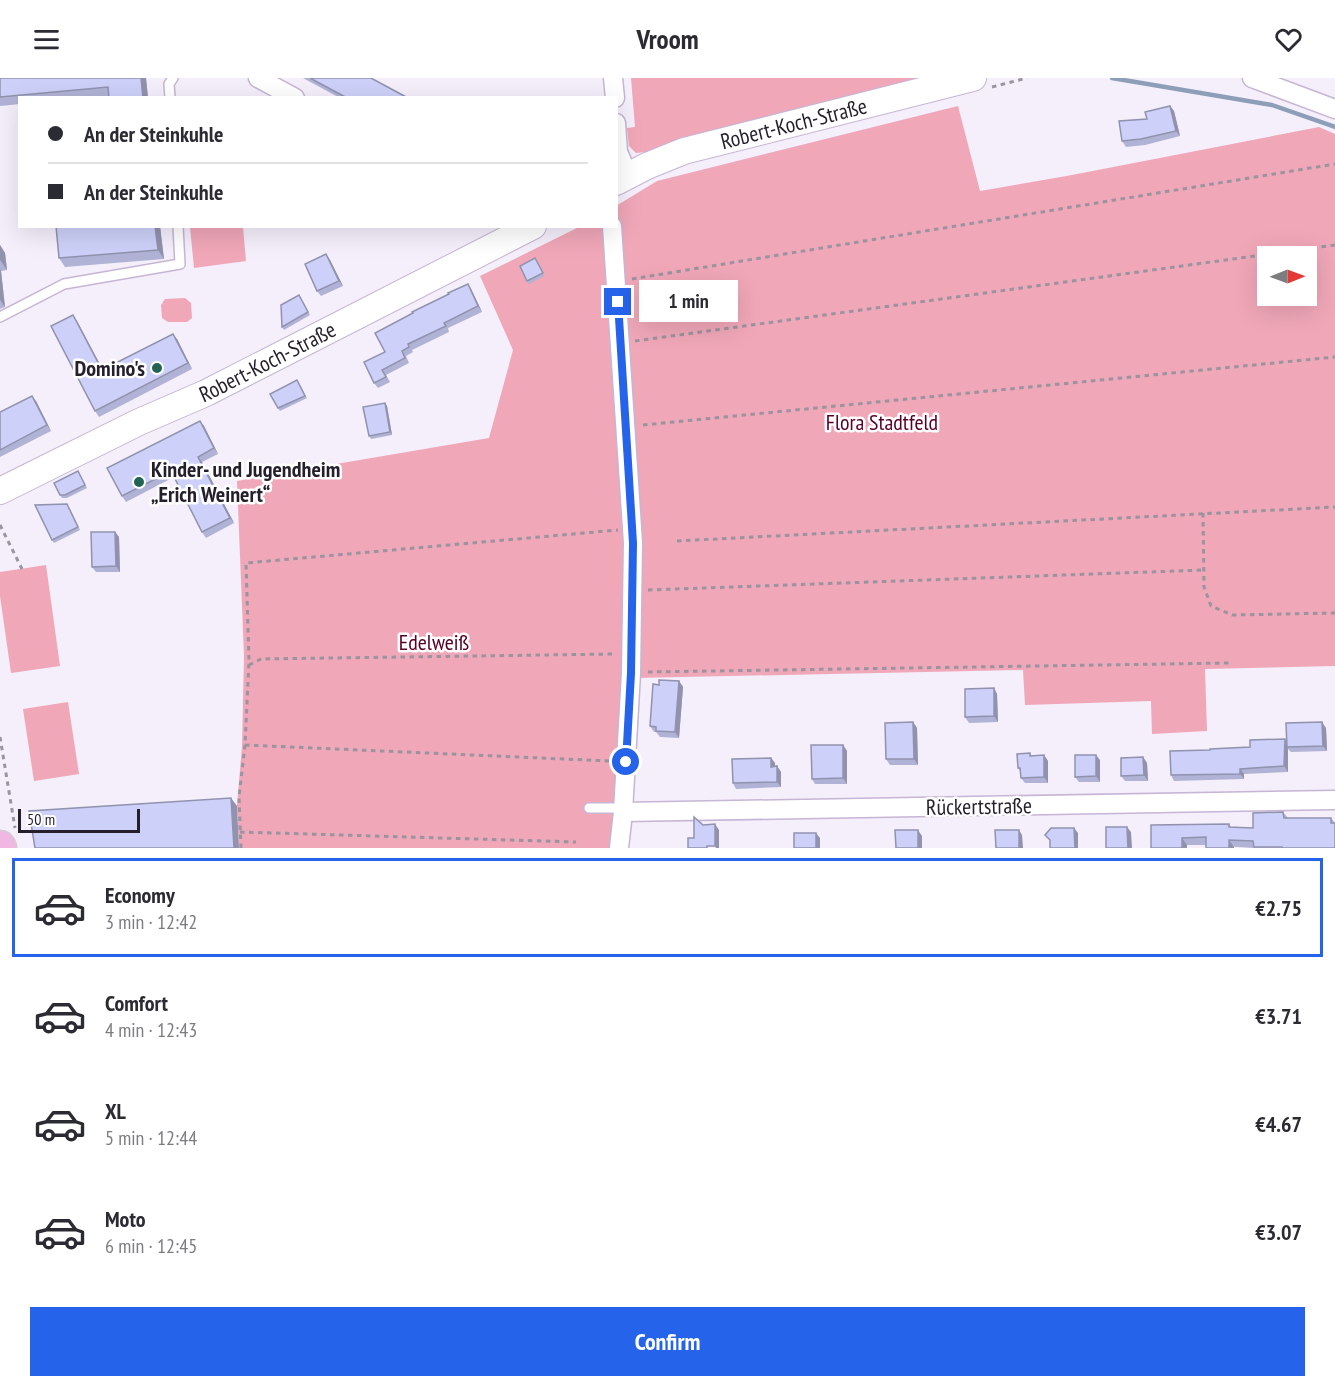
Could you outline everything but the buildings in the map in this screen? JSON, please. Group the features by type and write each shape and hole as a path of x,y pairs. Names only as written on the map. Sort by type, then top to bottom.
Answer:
{"street":[{"path":"258,78 291,96"},
{"path":"613,78 615,96"},
{"name":"Robert-Koch-Straße","path":"622,179 684,151 973,78"},
{"path":"1252,78 1335,109"},
{"path":"618,153 622,179"},
{"path":"612,228 633,543 631,673 619,848"},
{"name":"Robert-Koch-Straße","path":"0,491 139,422 206,393 523,230"},
{"name":"Rückertstraße","path":"623,812 1335,800"}],"lane":[{"path":"170,96 169,84 173,78"},
{"path":"0,317 64,284 180,264 178,228"},
{"path":"589,808 616,808 623,812"}],"path":[{"path":"617,282 1335,164"},
{"path":"620,343 1335,245"},
{"path":"626,427 1335,357"},
{"path":"676,541 1335,507"},
{"path":"1203,513 1204,587 1212,606 1232,615 1335,613"},
{"path":"0,525 22,569"},
{"path":"241,848 239,797 245,745 249,665 246,563 626,529"},
{"path":"633,591 1204,570"},
{"path":"249,665 261,659 624,654"},
{"path":"631,673 1230,663"},
{"path":"0,737 6,844"},
{"path":"245,745 619,762"},
{"path":"240,832 576,842"}],"green space":[{"path":"631,78 921,78 681,139 646,152 636,153 629,146 627,128 635,127"},
{"name":"Flora Stadtfeld","path":"958,106 980,191 1319,127 1335,134 1335,666 1205,669 1207,731 1152,734 1151,701 1025,705 1023,670 635,678 618,205 657,181"},
{"path":"190,228 243,228 246,261 194,268"},
{"name":"Edelweiß","path":"577,228 605,228 626,529 619,762 611,848 239,848 237,806 242,746 244,656 237,481 489,438 513,350 480,276"},
{"path":"185,298 191,303 192,318 187,322 168,322 162,318 161,305 165,299"},
{"path":"46,565 60,666 11,673 0,596 0,572"},
{"path":"68,702 79,774 34,781 23,709"}],"waterway":[{"path":"1112,78 1272,105 1335,127"}],"place":[{"name":"Domino's","path":"157,368"},
{"name":"Kinder- und Jugendheim „Erich Weinert“","path":"139,482"}],"route":[{"path":"618,302 633,543 631,673 626,762"}]}
